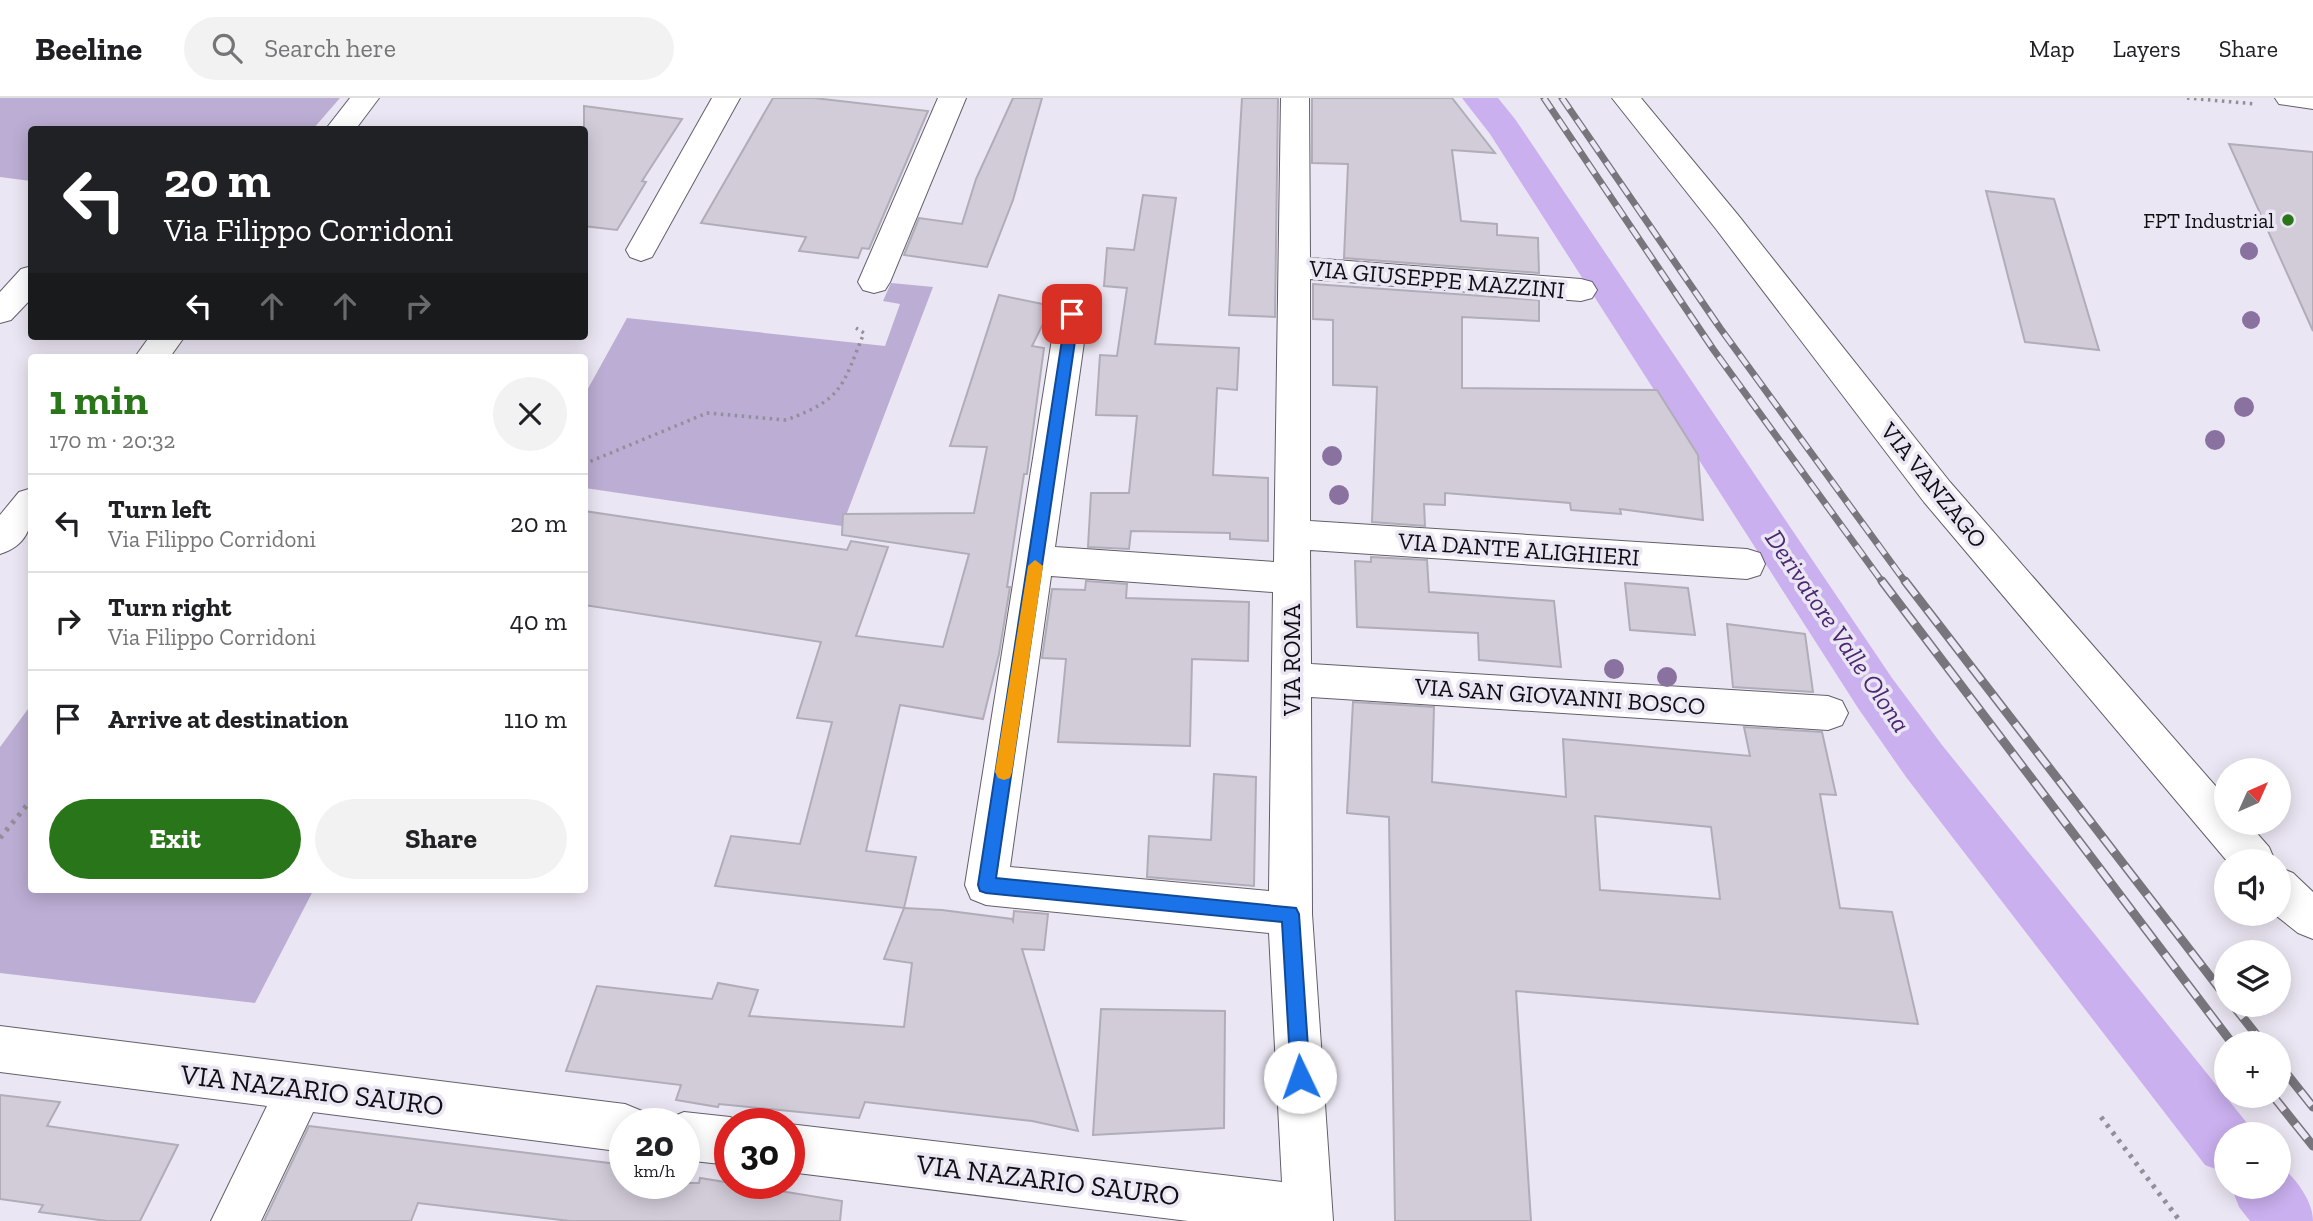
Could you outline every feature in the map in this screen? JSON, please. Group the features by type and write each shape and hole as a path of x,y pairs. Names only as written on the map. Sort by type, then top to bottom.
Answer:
{"street":[{"path":"342,126 365,98"},
{"path":"641,250 726,98"},
{"path":"874,282 952,98"},
{"name":"VIA ROMA","path":"1295,98 1290,914 1308,1214"},
{"name":"VIA VANZAGO","path":"1627,98 1937,492 2244,849"},
{"path":"2276,101 2313,100"},
{"name":"VIA GIUSEPPE MAZZINI","path":"1294,267 1581,290"},
{"path":"0,312 28,281"},
{"path":"1072,314 986,885 1290,914"},
{"path":"154,354 166,340"},
{"path":"0,540 28,507"},
{"name":"VIA DANTE ALIGHIERI","path":"1292,534 1747,564"},
{"path":"1036,560 1292,578"},
{"name":"VIA SAN GIOVANNI BOSCO","path":"1291,679 1828,713"},
{"path":"2291,901 2313,918"},
{"name":"VIA NAZARIO SAURO","path":"0,1049 609,1126"},
{"path":"235,1221 300,1089"},
{"name":"VIA NAZARIO SAURO","path":"805,1150 1256,1205 1308,1214"}],"path":[{"path":"2187,98 2276,101"},
{"path":"588,462 707,413 786,420 831,399 841,389 864,333 856,328"},
{"path":"0,838 28,804"},
{"path":"2101,1116 2180,1221"}],"shaded area":[{"path":"0,98 340,98 316,126 28,126 28,181 0,177"},
{"path":"891,283 933,287 842,526 588,488 588,389 627,318 885,346 900,304 883,301"},
{"path":"28,709 28,893 312,893 255,1003 0,973 0,747"}],"building":[{"path":"773,98 814,98 928,111 869,249 862,248 858,258 799,251 806,237 701,223"},
{"path":"1013,98 1042,98 1013,200 987,267 904,255 919,218 962,224 976,179"},
{"path":"1242,98 1278,98 1275,317 1229,315"},
{"path":"1312,98 1452,98 1495,153 1452,150 1461,221 1497,224 1497,235 1538,238 1539,273 1344,258 1348,164 1312,163"},
{"path":"584,106 682,119 642,181 646,182 617,230 588,226 588,126 584,126"},
{"name":"FPT Industrial","path":"2229,144 2313,152 2313,331"},
{"path":"1986,191 2054,199 2099,350 2025,342"},
{"path":"1143,195 1176,198 1155,344 1239,348 1237,390 1217,388 1213,475 1268,478 1268,541 1230,539 1230,533 1131,531 1129,549 1088,547 1091,493 1129,493 1137,416 1096,415 1100,355 1117,356 1127,288 1104,286 1107,248 1134,250"},
{"path":"1313,284 1539,300 1539,321 1462,317 1462,388 1657,390 1698,455 1703,520 1620,509 1621,514 1571,510 1570,503 1445,493 1445,505 1424,504 1425,526 1372,522 1377,387 1333,385 1333,320 1313,319"},
{"path":"999,295 1052,306 1032,346 1044,348 999,654 983,719 900,705 866,851 916,857 904,908 715,886 731,836 800,844 832,722 797,718 821,642 588,606 588,512 847,550 851,541 888,547 856,636 943,647 969,554 842,535 843,514 974,513 987,447 950,446"},
{"path":"1371,557 1427,560 1429,592 1554,601 1561,667 1479,660 1478,633 1357,627 1355,561 1371,562"},
{"path":"1086,581 1127,584 1126,598 1249,602 1248,661 1192,659 1190,746 1058,742 1066,659 1042,658 1052,589 1085,590"},
{"path":"1625,583 1688,588 1695,635 1630,630"},
{"path":"1727,624 1805,634 1813,692 1733,687"},
{"path":"1353,702 1434,707 1432,782 1566,797 1563,739 1750,756 1744,727 1822,732 1836,795 1820,794 1840,908 1892,912 1918,1024 1516,991 1531,1221 1395,1221 1389,817 1347,813","holes":["1595,816 1711,827 1720,899 1600,890"]},
{"path":"1214,774 1256,777 1254,886 1147,877 1149,836 1211,840"},
{"path":"904,908 942,910 1013,921 1014,911 1048,914 1044,950 1022,949 1078,1131 1032,1121 865,1102 859,1118 805,1113 805,1108 759,1108 719,1104 718,1107 676,1100 681,1085 566,1071 597,986 712,999 718,983 758,990 749,1016 904,1027 912,963 884,959"},
{"path":"1101,1009 1225,1011 1224,1128 1093,1135"},
{"path":"0,1095 60,1102 47,1126 178,1145 140,1221 107,1221 39,1212 43,1205 0,1199"},
{"path":"309,1126 609,1163 609,1199 700,1199 700,1178 714,1180 714,1199 805,1199 805,1195 842,1201 840,1221 570,1221 418,1203 411,1221 264,1221"}],"waterway":[{"name":"Derivatore Valle Olona","path":"1479,98 1503,127 1875,693 1924,761 2214,1129"},
{"name":"Derivatore Valle Olona","path":"2270,1199 2287,1221"}],"railway":[{"path":"1544,98 1713,349 1883,583"},
{"path":"1562,98 1720,328 1906,583"},
{"path":"1882,581 2223,1031"},
{"path":"1905,581 2214,981"},
{"path":"2242,1017 2253,1031"},
{"path":"2291,1079 2313,1107"},
{"path":"2283,1108 2313,1146"}],"slow traffic":[{"path":"1004,772 1035,566"}],"place":[{"name":"FPT Industrial","path":"2288,220"}],"route":[{"path":"1072,314 986,885 1290,914 1300,1077"}]}
